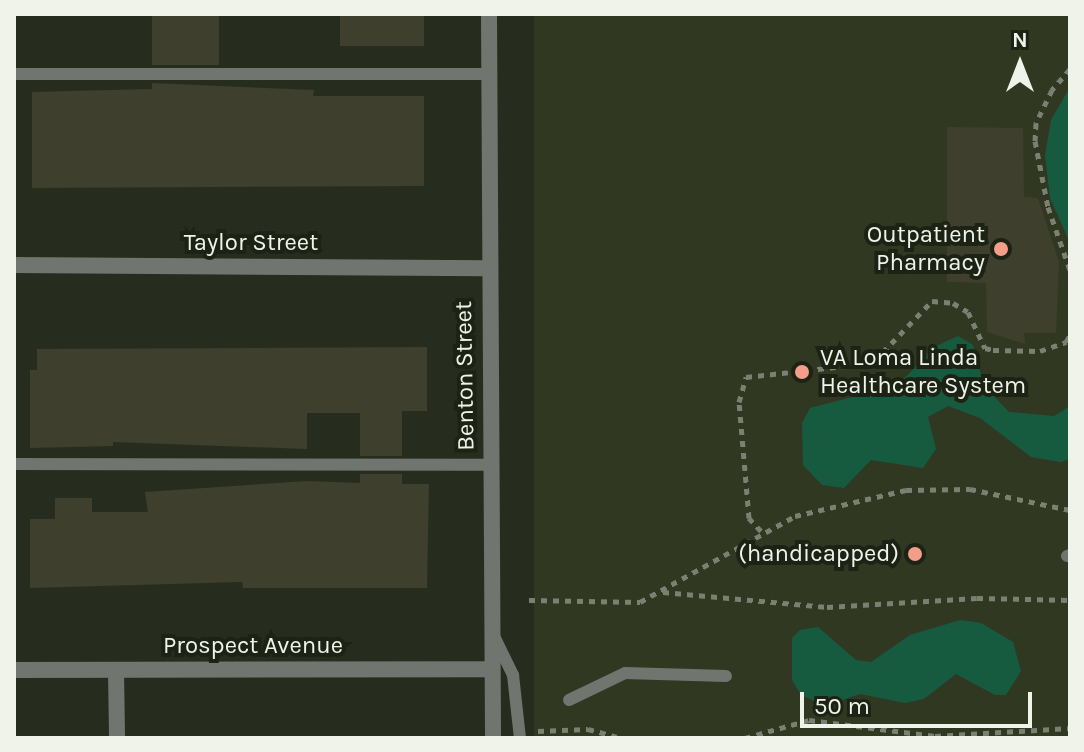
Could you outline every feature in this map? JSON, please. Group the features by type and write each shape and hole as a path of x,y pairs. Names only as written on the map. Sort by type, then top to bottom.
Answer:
{"street":[{"name":"Benton Street","path":"489,14 489,465 493,738"},
{"name":"Taylor Street","path":"14,265 488,268"},
{"name":"Prospect Avenue","path":"14,670 492,669"},
{"path":"116,671 117,738"}],"lane":[{"path":"14,74 489,74"},
{"path":"14,464 489,465"},
{"path":"491,630 513,675 524,735"},
{"path":"569,700 625,673 726,676"}],"path":[{"path":"1070,69 1047,101 1036,123 1035,141 1048,207 1070,270"},
{"path":"761,531 749,518 739,402 746,377 862,364 883,352 932,301 953,303 968,312 985,348 993,350 1040,351 1066,342 1070,335"},
{"path":"529,600 640,602 662,592 761,531 795,516 906,490 970,489 1070,510"},
{"path":"662,592 827,607 932,599 1070,600"},
{"path":"745,738 809,720 935,736 1070,728"},
{"path":"524,735 588,729 622,738"}],"shaded area":[{"name":"VA Loma Linda Healthcare System","path":"534,14 1070,14 1070,738 534,738"},
{"path":"1070,87 1070,243 1050,198 1045,155 1051,120"},
{"path":"958,336 973,345 984,386 1009,412 1054,416 1070,406 1070,459 1060,462 1031,457 980,418 948,406 928,417 936,449 923,468 871,460 844,488 822,485 803,465 802,423 810,408 898,385 934,347"},
{"path":"960,620 981,623 1013,642 1021,671 1006,695 995,695 956,674 924,699 905,703 860,694 825,706 801,695 792,680 792,638 800,630 818,627 856,660 871,662 910,635"}],"building":[{"path":"152,14 219,14 219,65 152,65"},
{"path":"340,14 424,14 424,46 340,46"},
{"path":"152,83 314,90 313,96 424,96 424,186 32,188 32,92 152,89"},
{"name":"Outpatient Pharmacy","path":"947,127 1023,128 1024,197 1038,198 1059,262 1056,333 1024,333 1025,344 987,332 986,283 947,282"},
{"path":"427,347 427,411 402,411 402,456 360,456 360,413 307,413 307,449 113,442 113,446 30,448 30,370 37,370 37,349"},
{"path":"360,474 402,474 402,484 429,484 427,588 243,588 242,582 30,588 30,519 55,519 55,498 92,498 92,512 148,512 145,492 307,481 360,483"}],"place":[{"name":"Outpatient Pharmacy","path":"1001,249"},
{"name":"VA Loma Linda Healthcare System","path":"802,372"},
{"name":"(handicapped)","path":"915,554"}]}
